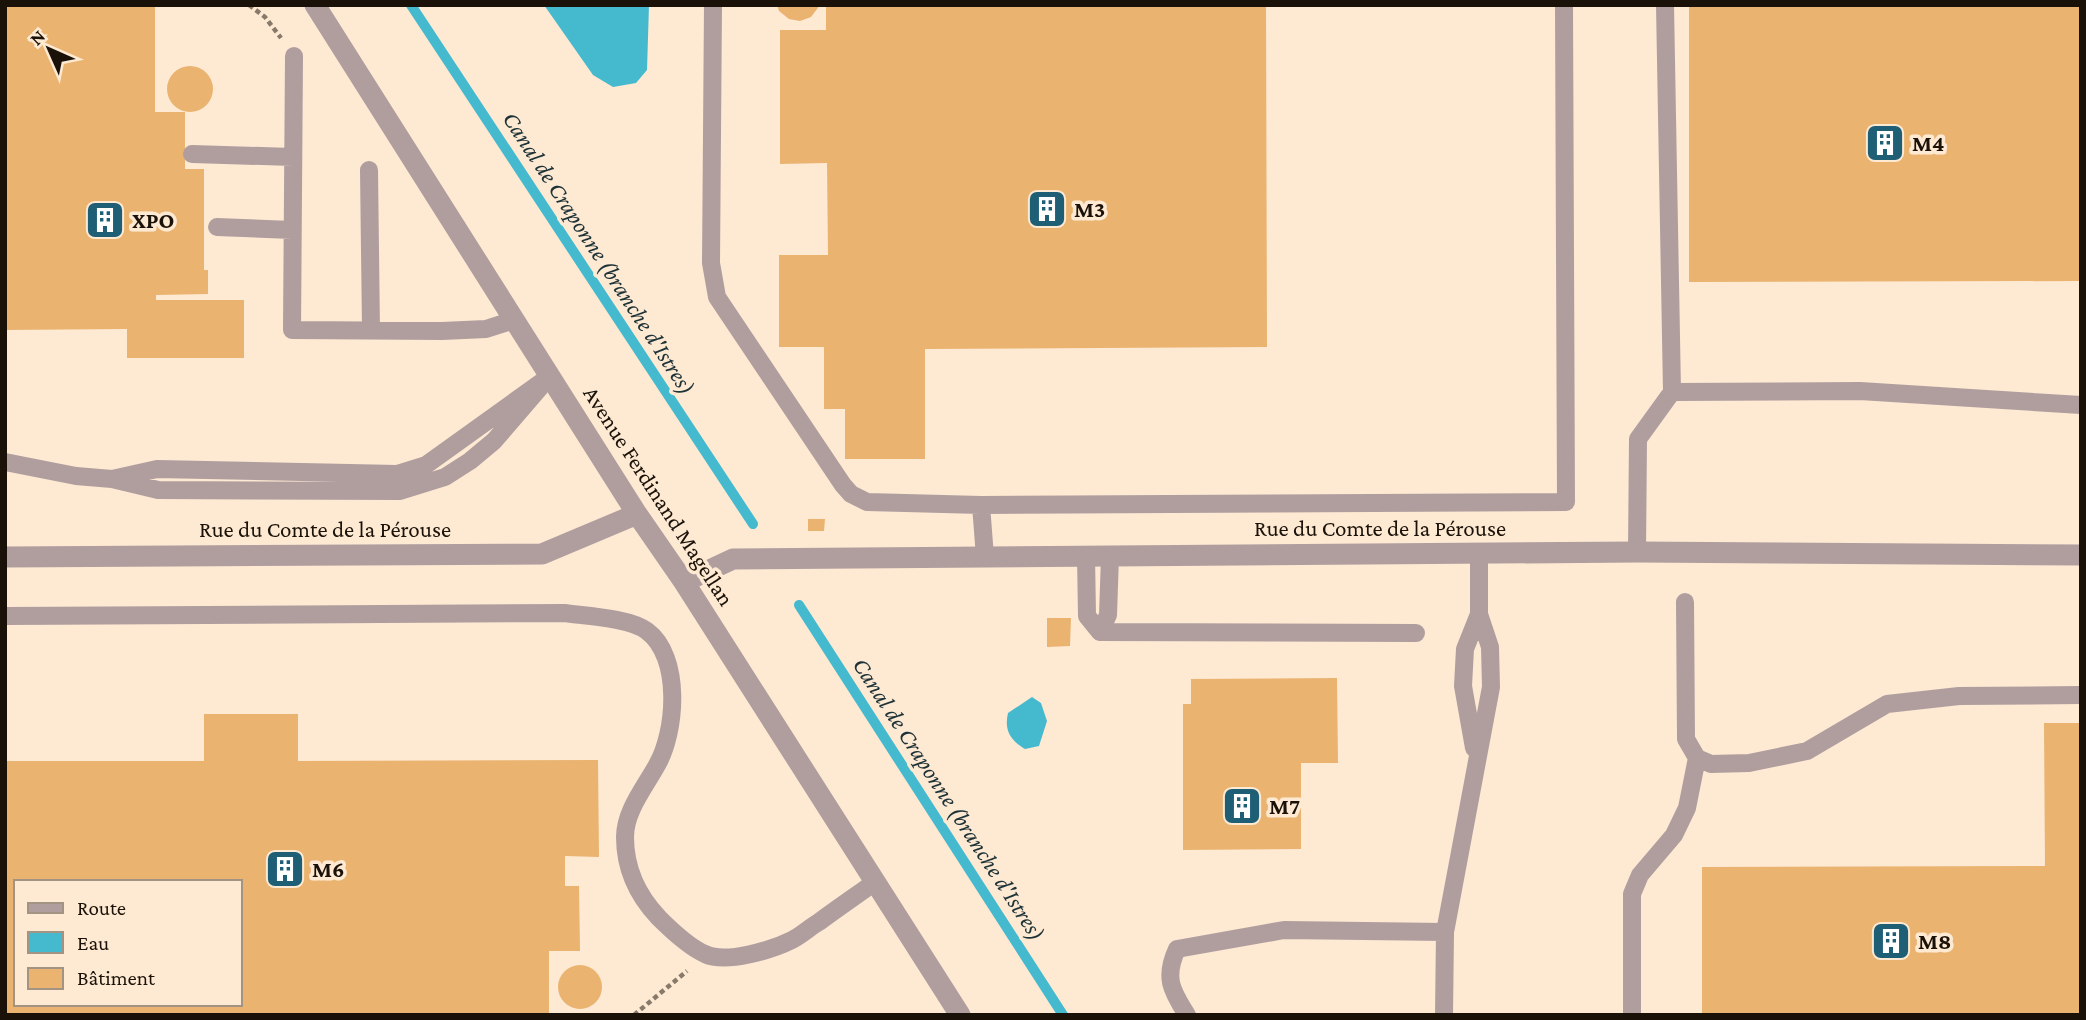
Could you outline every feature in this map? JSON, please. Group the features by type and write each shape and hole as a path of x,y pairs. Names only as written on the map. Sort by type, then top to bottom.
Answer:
{"street":[{"name":"Avenue Ferdinand Magellan","path":"315,5 637,514 684,582 960,1015"},
{"name":"Rue du Comte de la Pérouse","path":"5,557 542,554 637,514"},
{"name":"Rue du Comte de la Pérouse","path":"684,582 733,559 1637,552 2081,555"}],"lane":[{"path":"713,5 711,263 716,297 851,494 867,502 981,505 1566,502 1564,5"},
{"path":"1637,552 1638,439 1672,392 1665,5"},
{"path":"294,56 292,330 442,331 486,329 514,320"},
{"path":"192,154 293,157"},
{"path":"369,170 371,330"},
{"path":"217,227 292,230"},
{"path":"5,462 76,476 112,479 158,490 400,491 445,477 470,461 494,441 550,376"},
{"path":"1672,392 1860,391 2081,405"},
{"path":"981,505 985,557"},
{"path":"1444,1015 1445,932 1491,687 1490,647 1479,614 1479,554"},
{"path":"1086,556 1087,616 1100,632"},
{"path":"1100,632 1108,615 1110,556"},
{"path":"1685,602 1686,739 1697,758 1711,764 1749,763 1807,751 1887,705 1959,696 2081,695"},
{"path":"5,617 564,613 620,621 647,631 664,652 671,678 669,737 658,764 636,800 625,835 629,869 643,901 670,929 706,955 735,958 793,940 875,882"},
{"path":"1476,758 1464,685 1465,649 1479,614"},
{"path":"1100,632 1416,633"},
{"path":"1632,1015 1632,894 1640,876 1674,835 1687,808 1697,758"},
{"path":"1187,1015 1174,994 1170,966 1177,949 1284,930 1445,932"}],"path":[{"path":"249,5 265,18 294,56"},
{"path":"634,1015 706,955"}],"water":[{"path":"544,5 649,5 647,70 636,83 613,87 593,75"},
{"path":"1032,697 1041,703 1047,721 1039,746 1025,749 1009,734 1007,719 1008,713"}],"building":[{"name":"XPO","path":"5,5 155,5 155,112 185,112 185,169 204,169 204,270 208,270 208,294 156,295 156,300 244,300 244,358 127,358 127,329 5,330"},
{"path":"777,5 820,5 811,17 800,21 789,19 779,11"},
{"name":"M3","path":"826,5 1266,5 1267,347 925,349 925,459 845,459 845,409 824,409 824,347 779,347 779,255 828,255 827,163 780,164 780,30 826,30"},
{"name":"M4","path":"1689,5 2081,5 2081,281 1689,282"},
{"path":"190,66 206,73 213,89 206,105 190,112 174,105 167,89 174,73"},
{"path":"808,519 825,519 824,531 808,531"},
{"path":"1047,618 1071,618 1070,646 1047,647"},
{"name":"M7","path":"1337,678 1338,763 1301,763 1301,849 1183,850 1183,704 1191,704 1191,679"},
{"name":"M6","path":"204,714 298,714 298,761 598,760 599,857 565,856 565,886 579,886 580,951 549,951 549,1015 5,1015 5,761 204,761"},
{"name":"M8","path":"2044,723 2081,723 2081,1015 1702,1015 1702,867 2045,866"},
{"path":"580,965 589,966 596,971 601,978 601,996 596,1003 589,1008 580,1009 571,1008 564,1003 559,996 558,987 559,978 564,971 571,966"}],"waterway":[{"name":"Canal de Craponne (branche d'Istres)","path":"411,5 753,524"},
{"name":"Canal de Craponne (branche d'Istres)","path":"799,605 1063,1015"}],"place":[{"name":"M4","path":"1885,143"},
{"name":"M3","path":"1047,209"},
{"name":"XPO","path":"105,220"},
{"name":"M7","path":"1242,806"},
{"name":"M6","path":"285,869"},
{"name":"M8","path":"1891,941"}]}
